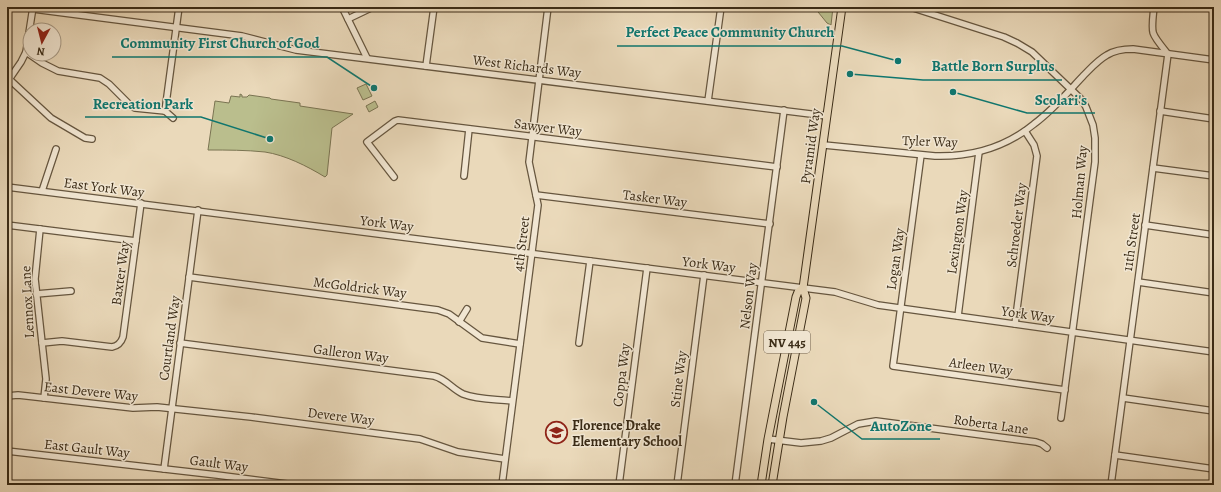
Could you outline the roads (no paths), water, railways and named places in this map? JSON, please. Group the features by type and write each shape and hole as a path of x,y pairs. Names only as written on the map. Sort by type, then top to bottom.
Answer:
{"main road":[{"name":"Pyramid Way","path":"772,485 806,298 803,288 842,7"},
{"name":"Pyramid Way","path":"761,485 768,439 796,297 798,292 803,288"}],"street":[{"path":"165,111 179,7"},
{"path":"342,7 367,58"},
{"path":"426,66 434,7"},
{"name":"4th Street","path":"502,485 538,205 529,162 548,7"},
{"path":"708,101 721,7"},
{"name":"Holman Way","path":"910,7 1018,43 1032,52 1071,89 1082,100 1089,113 1093,125 1096,150 1095,162 1061,418"},
{"path":"1154,7 1152,34 1168,54"},
{"path":"31,22 33,8"},
{"name":"West Richards Way","path":"33,8 256,39 296,50 827,116"},
{"path":"348,19 371,8"},
{"name":"Tyler Way","path":"824,145 921,155 949,156 980,152 1006,143 1025,131 1045,115 1104,54 1125,49 1214,60"},
{"name":"11th Street","path":"1111,485 1168,54"},
{"path":"22,60 8,80 51,118 85,138 92,139"},
{"path":"41,62 58,71 95,77 105,81 135,108 165,111 172,118"},
{"name":"Nelson Way","path":"735,485 784,110"},
{"path":"1160,111 1214,118"},
{"name":"Sawyer Way","path":"394,177 367,142 398,120 777,167"},
{"path":"464,176 469,129"},
{"name":"Schroeder Way","path":"1015,324 1037,156 1034,145 1025,131"},
{"path":"42,192 56,149"},
{"name":"Lexington Way","path":"958,316 980,152"},
{"name":"Logan Way","path":"893,366 921,155"},
{"path":"1153,168 1214,176"},
{"name":"East York Way","path":"7,187 198,210"},
{"name":"Tasker Way","path":"536,195 770,224"},
{"name":"Baxter Way","path":"42,343 62,342 112,347 118,345 123,337 141,204"},
{"name":"York Way","path":"198,210 835,292 878,305 1214,352"},
{"name":"Courtland Way","path":"164,469 198,210"},
{"path":"7,225 136,241"},
{"path":"1146,225 1214,234"},
{"name":"Lennox Lane","path":"40,229 35,274 46,379 44,398"},
{"path":"579,343 590,261"},
{"name":"Coppa Way","path":"619,485 647,268"},
{"name":"Stine Way","path":"676,485 704,275"},
{"name":"McGoldrick Way","path":"189,277 438,310 449,314 482,338 520,344"},
{"path":"1138,282 1214,292"},
{"path":"36,294 71,291"},
{"path":"459,322 467,310"},
{"name":"Galleron Way","path":"180,343 434,376 444,380 468,396 512,402"},
{"name":"Arleen Way","path":"893,366 1065,390"},
{"name":"East Devere Way","path":"7,396 18,395 133,408 157,407 172,409"},
{"path":"1123,398 1214,411"},
{"name":"Devere Way","path":"172,409 250,417 420,439 458,452 505,458"},
{"name":"Roberta Lane","path":"768,439 801,443 823,440 831,438 858,424 884,421 1036,442 1047,448"},
{"name":"East Gault Way","path":"7,452 164,469"},
{"path":"1115,455 1214,469"},
{"name":"Gault Way","path":"164,469 295,485"}],"place":[{"name":"Perfect Peace Community Church","path":"898,61"},
{"name":"Battle Born Surplus","path":"850,74"},
{"name":"Community First Church of God","path":"374,88"},
{"name":"Scolari's","path":"953,92"},
{"name":"Recreation Park","path":"270,139"},
{"name":"AutoZone","path":"814,402"},
{"name":"Florence Drake Elementary School","path":"557,433"}]}
